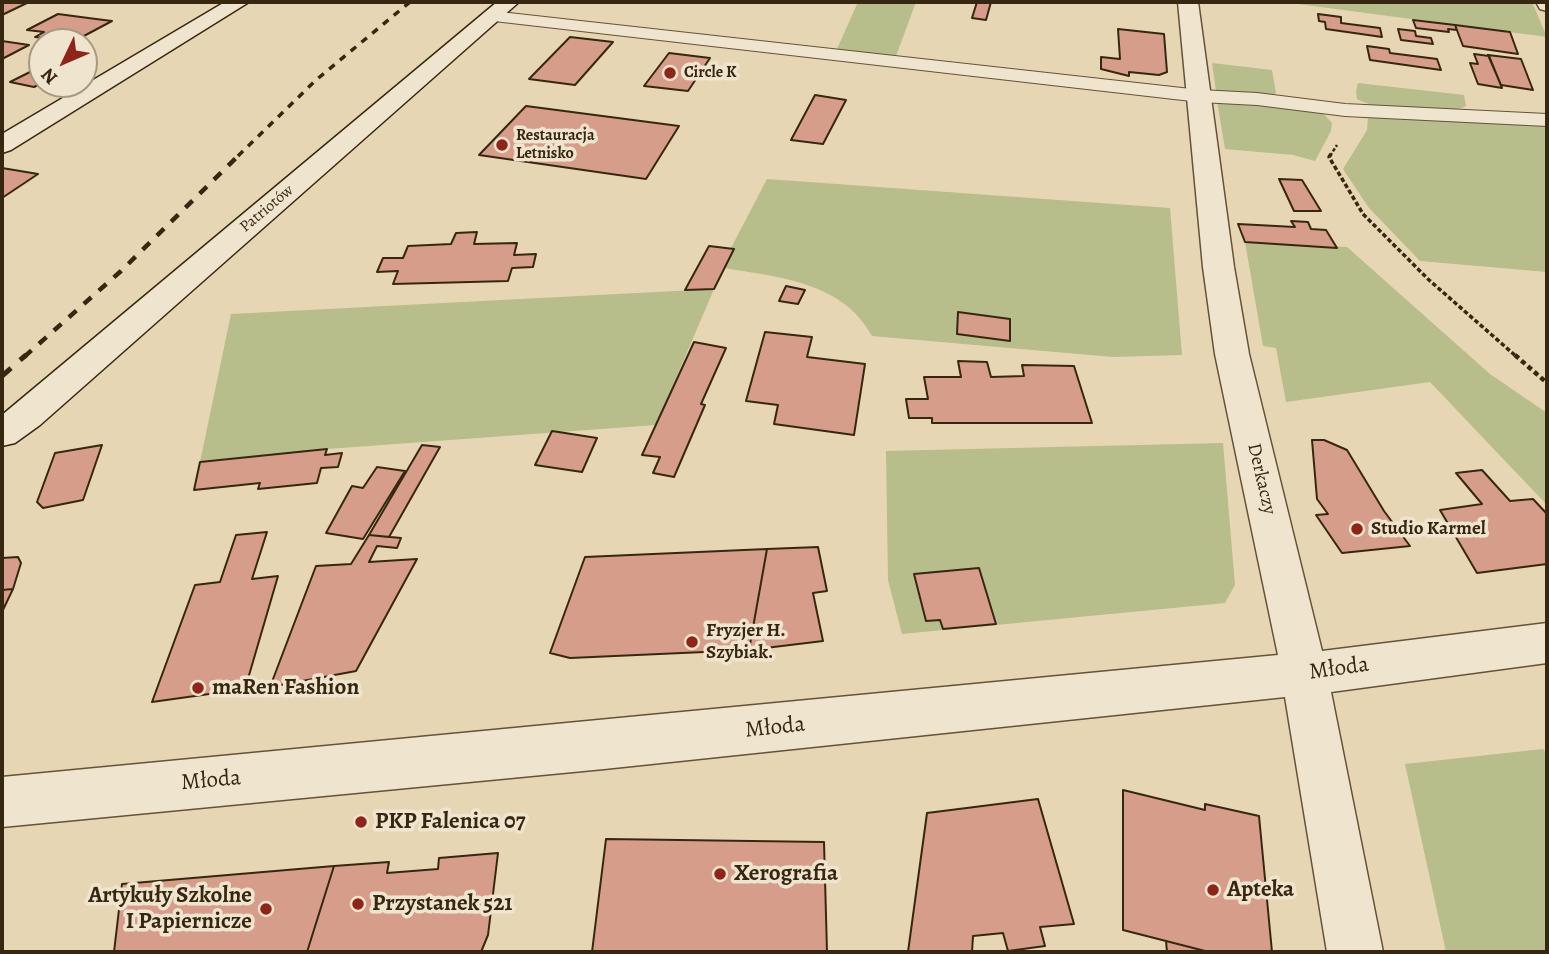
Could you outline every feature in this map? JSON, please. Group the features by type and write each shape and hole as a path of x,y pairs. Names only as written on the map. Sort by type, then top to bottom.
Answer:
{"street":[{"path":"2,145 239,2"},
{"name":"Derkaczy","path":"1188,2 1208,192 1232,354 1322,762 1354,952"},
{"name":"Patriotów","path":"2,443 14,424 500,9"},
{"name":"Młoda","path":"2,802 604,745 1304,674 1547,643"}],"lane":[{"path":"500,9 1200,96 1257,99 1345,110 1547,120"}],"path":[{"path":"1345,110 1345,133 1329,157 1363,214 1429,280 1547,383"}],"green space":[{"path":"858,2 916,2 896,56 837,49"},
{"path":"1283,2 1532,2 1547,37"},
{"path":"1212,63 1272,70 1276,93 1269,97 1216,91"},
{"path":"1358,83 1464,95 1466,106 1428,111 1379,106 1357,99"},
{"path":"1217,101 1263,103 1322,112 1332,123 1331,131 1315,161 1293,155 1225,149"},
{"path":"1368,116 1547,125 1547,272 1420,261 1369,208 1343,169 1367,130"},
{"path":"767,179 1170,208 1182,355 1113,357 872,336 860,318 827,293 787,279 724,268 733,249 731,248"},
{"path":"1245,242 1347,247 1490,374 1547,413 1547,505 1430,382 1286,402 1276,348 1263,346"},
{"path":"714,289 656,425 327,449 200,462 231,314"},
{"path":"1223,443 1235,585 1225,603 902,634 888,580 886,451"},
{"path":"1543,749 1547,755 1547,952 1446,952 1405,764"}],"building":[{"path":"2,2 29,2 2,15"},
{"path":"977,2 991,2 986,20 972,18"},
{"path":"58,14 112,21 98,28 31,28"},
{"path":"1318,14 1341,17 1341,23 1380,28 1382,37 1326,29 1325,22 1319,21"},
{"path":"1413,20 1455,25 1457,30 1448,29 1449,32 1416,28"},
{"path":"1455,25 1510,32 1518,54 1463,46"},
{"path":"1118,29 1164,34 1167,72 1159,75 1129,72 1129,76 1101,69 1101,57 1120,59"},
{"path":"1398,29 1415,31 1416,36 1431,38 1433,44 1401,40"},
{"path":"570,37 613,42 575,85 529,79"},
{"path":"2,41 28,45 28,46 2,59"},
{"path":"1367,46 1389,49 1390,53 1437,59 1441,70 1370,60"},
{"path":"669,53 710,58 688,91 644,86"},
{"path":"1474,54 1489,56 1502,88 1478,84 1470,63 1478,64"},
{"path":"1488,55 1521,59 1533,90 1501,85"},
{"path":"28,73 28,86 10,82"},
{"path":"815,95 846,100 823,144 791,140"},
{"path":"526,106 679,126 646,179 479,155"},
{"path":"2,168 38,174 2,198"},
{"path":"1279,179 1302,180 1321,211 1294,211"},
{"path":"1291,221 1308,222 1311,229 1326,230 1337,248 1245,242 1238,224 1295,227"},
{"path":"477,232 474,244 517,243 514,255 536,254 533,267 512,268 508,281 393,284 398,271 377,272 383,258 403,258 408,246 451,244 456,233"},
{"path":"709,246 734,249 714,289 685,290"},
{"path":"786,286 805,290 798,304 779,301"},
{"path":"958,312 1010,319 1010,341 957,334"},
{"path":"765,332 812,337 807,357 865,364 854,435 774,424 778,405 746,401"},
{"path":"694,342 726,348 701,404 705,405 674,477 653,473 660,457 642,455"},
{"path":"958,361 987,362 991,377 1024,376 1022,365 1074,366 1092,423 932,423 932,418 909,418 906,399 928,399 924,377 961,377"},
{"path":"552,431 597,438 582,472 535,465"},
{"path":"1312,440 1324,440 1347,450 1384,511 1410,546 1342,553 1316,515 1328,514 1317,499"},
{"path":"102,445 83,500 43,508 37,502 55,453"},
{"path":"422,445 440,447 389,537 369,535"},
{"path":"327,449 325,455 342,453 338,467 321,468 317,483 258,489 260,483 194,490 200,462"},
{"path":"377,467 405,471 363,539 326,533 352,486 363,488"},
{"path":"1482,470 1510,501 1533,499 1547,514 1547,564 1477,573 1440,510 1482,504 1456,473"},
{"path":"267,532 252,579 278,576 245,689 152,702 195,585 220,582 236,535"},
{"path":"369,535 401,538 397,548 377,546 369,562 417,559 356,671 270,687 316,566 351,564"},
{"path":"818,547 827,591 813,593 823,641 749,650 767,549"},
{"path":"767,549 749,650 570,658 550,653 585,557"},
{"path":"18,557 21,563 13,589 2,590 2,558"},
{"path":"979,568 996,624 943,629 940,620 926,621 914,574"},
{"path":"13,589 12,591 2,612 2,590"},
{"path":"1123,790 1205,810 1205,804 1259,816 1272,952 1209,952 1123,930"},
{"path":"1038,799 1074,924 1040,927 1045,946 1008,951 1003,933 973,936 972,952 908,952 927,813"},
{"path":"606,839 824,842 827,952 592,952"},
{"path":"498,853 488,935 481,952 307,952 334,866 389,862 387,873 438,869 439,858"},
{"path":"334,866 307,952 114,952 122,884"},
{"path":"1166,941 1209,952 1167,952"}],"railway":[{"path":"238,156 316,80 410,2"},
{"path":"24,357 121,271 240,154"},
{"path":"2,376 26,355"}],"place":[{"name":"Circle K","path":"670,73"},
{"name":"Restauracja Letnisko","path":"502,145"},
{"name":"Studio Karmel","path":"1357,529"},
{"name":"Fryzjer H. Szybiak.","path":"692,642"},
{"name":"maRen Fashion","path":"198,688"},
{"name":"PKP Falenica 07","path":"361,822"},
{"name":"Xerografia","path":"720,874"},
{"name":"Apteka","path":"1213,890"},
{"name":"Przystanek 521","path":"358,904"},
{"name":"Artykuły Szkolne I Papiernicze","path":"266,909"}]}
